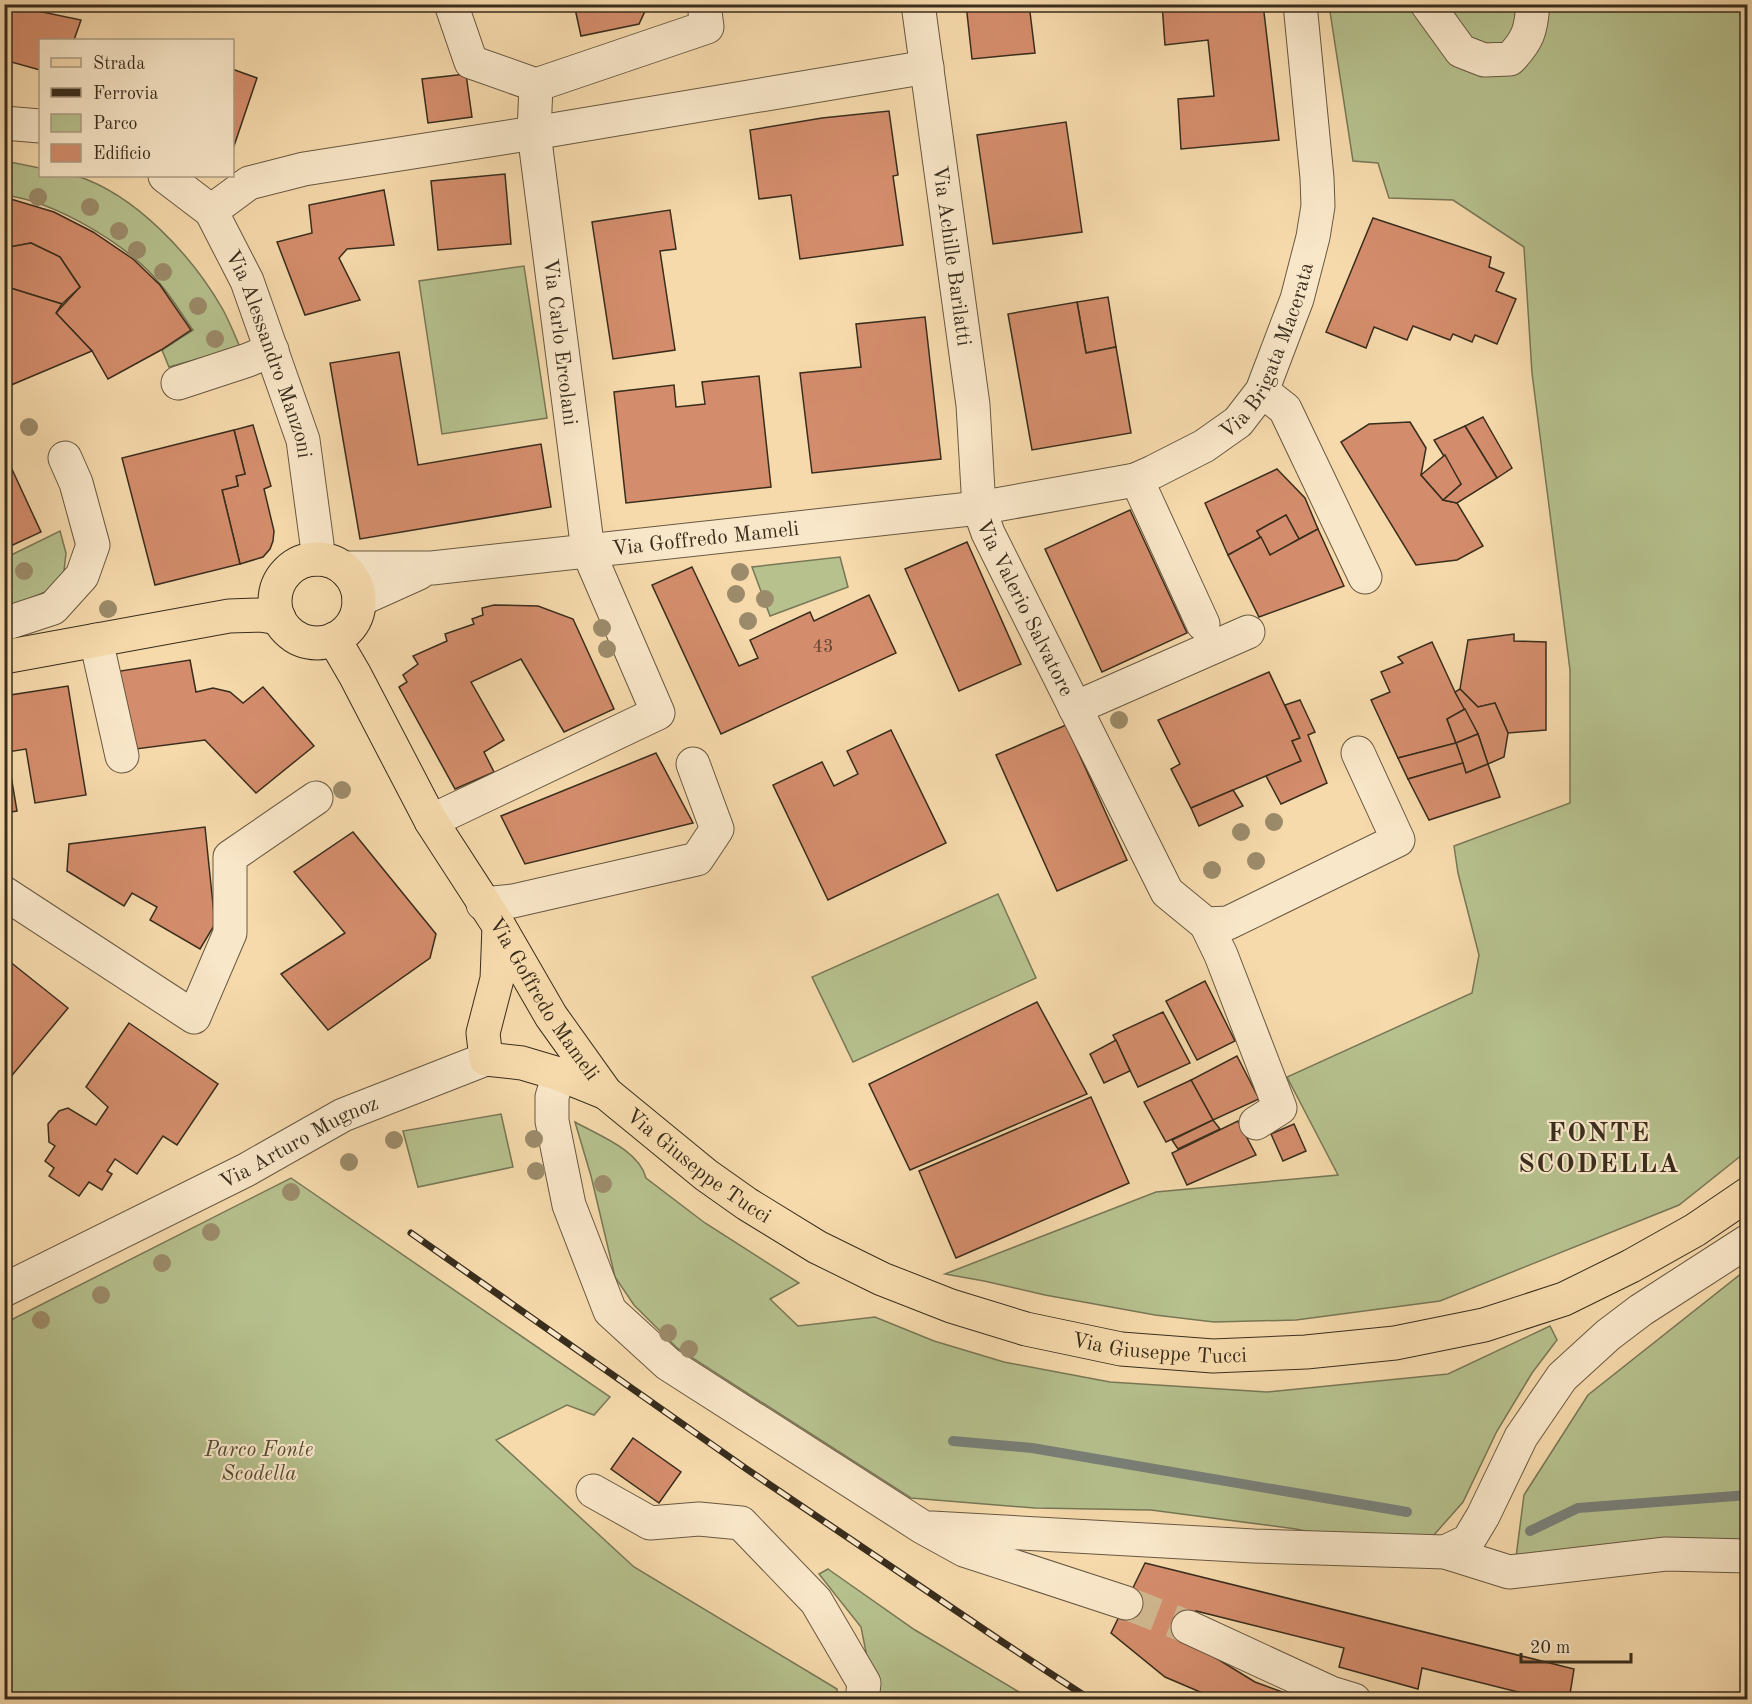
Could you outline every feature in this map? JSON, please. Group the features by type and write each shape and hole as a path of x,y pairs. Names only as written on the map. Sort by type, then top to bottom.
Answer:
{"main road":[{"path":"330,564 356,584 359,600 356,617 351,625 334,639 318,643 302,640 285,628 279,618 275,599 279,584 283,576 296,565 330,564"},
{"path":"229,616 258,601 279,584"},
{"path":"4,657 229,616 260,615 279,618"},
{"path":"334,639 431,822 491,915"},
{"name":"Via Goffredo Mameli","path":"486,1059 483,1033 497,979 491,915"},
{"name":"Via Goffredo Mameli","path":"491,915 551,1016 606,1093"},
{"name":"Via Arturo Mugnoz","path":"486,1059 522,1063 559,1074 606,1093"},
{"name":"Via Giuseppe Tucci","path":"606,1093 706,1175 747,1204 826,1252 882,1279 951,1306 1026,1329 1121,1348 1213,1356 1306,1352 1395,1344 1484,1325 1564,1299 1631,1266 1686,1235 1748,1194"}],"street":[{"path":"451,4 471,62 536,85 707,27 704,4"},
{"name":"Via Achille Barilatti","path":"918,4 973,405 979,508"},
{"name":"Via Brigata Macerata","path":"979,508 1135,480 1204,446 1238,422 1262,391 1297,299 1313,237 1318,206 1300,4"},
{"path":"1427,4 1461,51 1484,60 1510,59 1523,45 1532,28 1533,4"},
{"path":"211,211 249,183 304,169 534,134 927,67"},
{"name":"Via Carlo Ercolani","path":"431,822 658,713 588,550 534,134 536,85"},
{"path":"4,123 39,126"},
{"name":"Via Alessandro Manzoni","path":"166,177 211,211 246,281 303,440 317,544 330,564"},
{"path":"178,383 272,350"},
{"path":"1262,391 1286,409 1365,577"},
{"path":"4,624 53,608 82,576 93,545 76,483 65,458"},
{"path":"1135,480 1203,624"},
{"name":"Via Goffredo Mameli","path":"330,564 432,568 588,550 721,547 979,508"},
{"name":"Via Valerio Salvatore","path":"979,508 987,533 1167,892 1206,924"},
{"name":"Via Goffredo Mameli","path":"359,600 432,568"},
{"name":"Via Valerio Salvatore","path":"1075,708 1248,632"},
{"path":"96,640 122,756"},
{"path":"1256,1123 1281,1108 1221,955 1206,924 1228,923 1398,840 1358,753"},
{"path":"491,915 513,901 697,859 717,829 693,764"},
{"path":"4,893 194,1017 230,933 230,857 316,798"},
{"name":"Via Arturo Mugnoz","path":"4,1290 246,1170 343,1115 486,1059"},
{"path":"559,1074 552,1097 552,1121 569,1205 610,1311 668,1364 924,1528 964,1550 1126,1603"},
{"path":"1445,1552 1468,1541 1483,1516 1521,1437 1562,1377 1608,1335 1641,1310 1748,1241"},
{"path":"593,1491 650,1523 699,1519 741,1523 816,1601 864,1683 862,1700"},
{"path":"924,1528 1242,1546 1445,1552 1509,1572 1666,1554 1748,1556"},
{"path":"1188,1627 1332,1693 1354,1700"}],"green space":[{"path":"1329,5 1410,5 1450,63 1487,75 1542,5 1747,5 1747,1151 1679,1205 1440,1301 1296,1320 1214,1322 1155,1315 945,1274 1156,1192 1338,1175 1287,1077 1472,993 1479,955 1458,873 1454,846 1570,803 1570,670 1532,373 1524,247 1453,200 1389,198 1378,163 1353,161"},
{"path":"1443,5 1517,5 1520,23 1502,48 1466,40"},
{"path":"5,161 39,168 39,177 79,177 120,197 141,212 195,268 222,308 240,347 169,367 162,350 193,330 165,290 147,270 111,241 68,216 25,199 5,195"},
{"path":"524,266 547,418 442,434 419,281"},
{"path":"60,531 66,553 64,571 55,588 6,608 5,558"},
{"path":"840,557 848,587 770,616 752,567"},
{"path":"998,894 1036,978 853,1062 812,977"},
{"path":"501,1114 513,1167 418,1187 403,1131"},
{"path":"575,1122 627,1151 642,1168 646,1178 705,1223 799,1283 770,1299 798,1326 875,1317 934,1341 1004,1362 1110,1382 1267,1392 1448,1374 1550,1326 1557,1340 1532,1373 1497,1431 1463,1502 1433,1536 1356,1542 1296,1529 1151,1510 1035,1508 911,1498 677,1348 634,1305 615,1277 591,1176"},
{"name":"Parco Fonte Scodella","path":"291,1178 610,1397 594,1415 567,1405 496,1440 634,1567 837,1689 837,1699 5,1699 5,1323"},
{"path":"1747,1269 1747,1541 1515,1565 1524,1495 1588,1395"},
{"path":"828,1569 915,1630 1031,1699 873,1699 873,1687 861,1627 819,1574"}],"building":[{"path":"4,4 81,20 74,39 39,39 39,70 4,60"},
{"path":"574,4 646,4 647,7 639,24 581,36"},
{"path":"966,4 1029,4 1035,53 972,59"},
{"path":"1162,4 1263,4 1279,140 1181,149 1178,99 1214,96 1208,40 1165,45"},
{"path":"234,70 257,78 234,146"},
{"path":"466,74 472,117 428,123 422,79"},
{"path":"889,111 898,175 893,176 903,245 800,259 791,195 759,199 750,130 822,118"},
{"path":"1066,122 1082,232 993,244 977,135"},
{"path":"505,174 511,244 438,250 431,181"},
{"path":"384,190 394,245 347,249 339,258 360,300 305,315 277,242 312,233 309,205"},
{"path":"4,197 54,212 93,232 133,259 160,285 191,330 161,350 108,379 92,351 56,313 80,287 60,257 31,243 4,248"},
{"path":"670,210 676,249 660,251 675,350 613,359 592,222"},
{"path":"1373,218 1491,257 1489,267 1504,273 1496,291 1516,299 1497,344 1475,335 1472,342 1453,334 1450,340 1413,326 1407,340 1374,327 1366,348 1326,332"},
{"path":"31,243 60,257 80,287 62,304 4,286 4,248"},
{"path":"4,286 62,304 56,313 92,351 4,388"},
{"path":"1108,297 1116,347 1086,353 1077,302"},
{"path":"1077,302 1086,353 1116,347 1131,433 1032,450 1008,314"},
{"path":"925,317 941,459 812,473 800,373 861,367 856,324"},
{"path":"399,352 418,465 541,444 551,507 360,539 330,363"},
{"path":"759,376 771,487 626,503 614,392 674,385 676,407 705,404 702,382"},
{"path":"1483,417 1512,468 1497,478 1465,426"},
{"path":"1410,422 1426,448 1421,475 1443,500 1457,503 1483,546 1457,560 1416,565 1341,442 1369,424"},
{"path":"253,425 271,486 264,489 274,531 270,549 263,557 240,564 222,490 238,486 236,476 245,474 234,430"},
{"path":"1465,426 1497,478 1457,503 1443,500 1461,484 1434,440"},
{"path":"234,430 245,474 236,476 238,486 222,490 240,564 155,585 122,458"},
{"path":"4,452 41,532 4,549"},
{"path":"1445,455 1461,484 1443,500 1421,475"},
{"path":"1277,469 1305,498 1318,529 1299,539 1286,515 1257,531 1261,537 1228,555 1205,503"},
{"path":"1130,510 1187,633 1102,672 1045,549"},
{"path":"1286,515 1299,539 1270,555 1257,531"},
{"path":"1318,529 1344,586 1259,617 1228,555 1261,537 1270,555"},
{"path":"967,542 1021,664 959,691 905,569"},
{"path":"692,567 739,666 758,658 750,640 810,612 814,621 869,595 896,653 721,734 652,585"},
{"path":"494,605 538,606 573,619 614,709 564,732 521,659 471,682 504,740 484,752 494,772 455,789 399,687 407,682 403,675 418,664 413,656 447,641 445,634 474,624 472,619 483,615 482,608"},
{"path":"1514,634 1514,641 1546,642 1546,730 1508,733 1495,703 1478,707 1460,689 1468,640"},
{"path":"1432,642 1465,709 1447,719 1456,743 1398,758 1371,700 1390,692 1381,672 1403,663 1398,657"},
{"path":"190,660 196,692 213,688 230,692 243,703 263,687 314,746 256,793 205,740 128,750 114,672"},
{"path":"1269,672 1300,738 1292,741 1301,761 1191,808 1171,769 1180,764 1158,720"},
{"path":"68,686 86,795 35,803 26,749 7,752 17,811 4,813 4,696"},
{"path":"1460,689 1478,707 1495,703 1508,733 1504,757 1488,764 1478,734 1455,692"},
{"path":"1300,700 1315,732 1308,735 1327,783 1281,804 1266,776 1301,761 1292,741 1300,738 1285,705"},
{"path":"1465,709 1478,734 1456,743 1447,719"},
{"path":"1066,725 1127,860 1057,891 996,755"},
{"path":"891,730 946,843 828,900 773,785 822,762 834,786 858,774 847,751"},
{"path":"1478,734 1488,764 1466,773 1456,743"},
{"path":"1456,743 1463,763 1408,779 1398,758"},
{"path":"656,753 693,823 525,864 501,816"},
{"path":"1463,763 1466,773 1488,764 1500,797 1429,820 1408,779"},
{"path":"1233,790 1243,806 1199,826 1191,808"},
{"path":"205,827 215,924 200,949 150,920 157,907 132,893 124,906 67,871 69,844"},
{"path":"353,832 436,934 430,958 328,1030 281,974 345,933 294,872"},
{"path":"4,957 68,1008 4,1085"},
{"path":"1205,981 1235,1041 1197,1060 1166,1001"},
{"path":"1037,1002 1087,1094 910,1170 869,1084"},
{"path":"1163,1012 1190,1063 1138,1087 1113,1035"},
{"path":"129,1023 218,1084 177,1145 163,1136 137,1174 115,1159 107,1171 112,1174 102,1190 89,1182 79,1196 49,1176 54,1168 45,1161 55,1146 49,1142 48,1124 59,1111 68,1108 96,1125 108,1107 86,1087"},
{"path":"1116,1040 1130,1071 1104,1083 1090,1054"},
{"path":"1237,1056 1259,1099 1213,1120 1191,1080"},
{"path":"1191,1080 1213,1120 1166,1142 1144,1102"},
{"path":"1091,1097 1129,1183 956,1258 919,1171"},
{"path":"1213,1120 1220,1129 1178,1149 1172,1140"},
{"path":"1238,1121 1256,1155 1187,1185 1172,1153"},
{"path":"1294,1124 1306,1151 1283,1161 1271,1134"},
{"path":"633,1438 681,1472 659,1503 611,1469"},
{"path":"1145,1563 1574,1669 1569,1700 1550,1700 1422,1668 1418,1689 1339,1667 1344,1648 1196,1611 1183,1638 1255,1682 1304,1700 1219,1700 1165,1677 1111,1633"}],"waterway":[{"path":"953,1441 1032,1448 1407,1512"},
{"path":"1530,1531 1578,1508 1748,1495"}],"tunnel":[{"path":"1126,1603 1188,1627"}],"railway":[{"path":"411,1233 748,1470 1091,1700"}],"district":[{"name":"FONTE SCODELLA","path":"1599,1148"}]}
